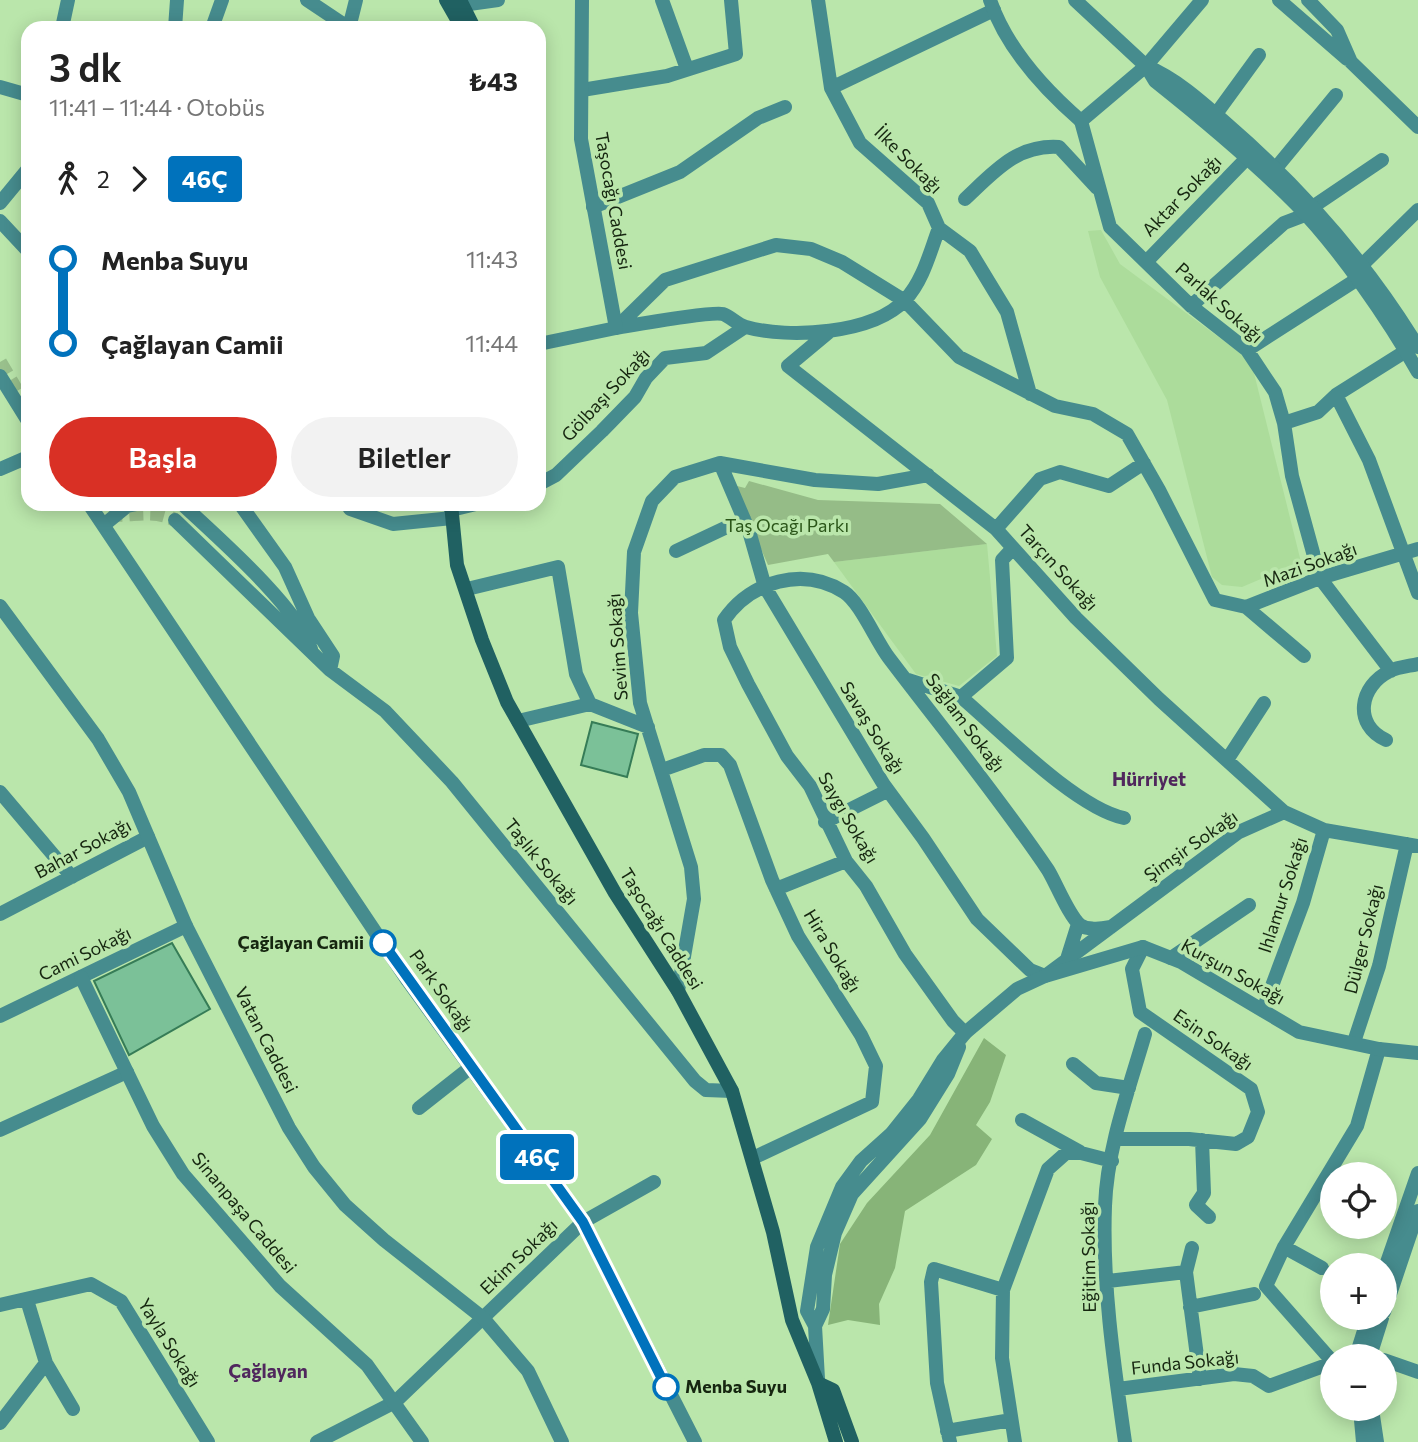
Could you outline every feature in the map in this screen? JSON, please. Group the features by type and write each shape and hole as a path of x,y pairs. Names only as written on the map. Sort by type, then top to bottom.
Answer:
{"main road":[{"path":"446,0 458,21"},
{"path":"461,3 470,21"},
{"name":"Taşocağı Caddesi","path":"451,511 457,565 482,640 518,721 615,892 678,991 732,1091 785,1279 792,1320 818,1383 836,1442"},
{"name":"Taşocağı Caddesi","path":"818,1383 832,1391 852,1442"}],"street":[{"path":"64,21 68,0"},
{"path":"176,21 177,0"},
{"path":"214,21 222,0"},
{"path":"307,0 338,21"},
{"path":"351,21 356,0"},
{"path":"461,3 498,0"},
{"name":"Taşocağı Caddesi","path":"582,0 581,139 617,328"},
{"path":"662,0 687,69"},
{"path":"582,90 667,76 736,54 731,0"},
{"name":"İlke Sokağı","path":"818,0 831,88 860,143 928,203 939,228"},
{"path":"1075,0 1146,66 1156,81 1309,211 1363,264 1414,346 1418,372"},
{"path":"831,88 992,5 1030,69 1052,96 1081,121 1146,66 1202,0"},
{"path":"1279,0 1351,62 1418,127"},
{"path":"1308,0 1336,30 1351,62"},
{"path":"1216,114 1259,55"},
{"path":"1146,66 1164,73 1216,114 1276,168 1356,280 1414,346"},
{"path":"0,87 21,93"},
{"path":"1276,168 1336,95"},
{"path":"593,207 680,172 758,118 785,107"},
{"name":"Parlak Sokağı","path":"1081,121 1110,227 1191,306 1247,350 1275,392 1320,578 1391,671"},
{"path":"965,199 1007,159 1039,145 1059,147 1098,189"},
{"name":"Aktar Sokağı","path":"1146,262 1247,158"},
{"path":"1191,306 1284,223 1309,211 1382,160"},
{"path":"0,202 21,177"},
{"path":"1363,264 1418,210"},
{"path":"0,221 21,244"},
{"path":"546,343 617,328 722,314 745,327 818,333 882,317 905,301 920,278 939,228 970,251 1007,312 1030,394"},
{"path":"617,328 665,280 776,245 811,249 842,262 905,301 959,357 1055,406 1093,414 1127,434 1215,600 1247,607"},
{"path":"1247,350 1356,280"},
{"name":"Gölbaşı Sokağı","path":"546,480 556,475 602,431 635,397 646,377 666,358 706,353 745,327"},
{"name":"Tarçın Sokağı","path":"830,331 788,366 996,529 1076,618 1158,699 1284,812"},
{"path":"1284,423 1318,412 1336,395 1414,346"},
{"path":"0,376 21,410"},
{"path":"1336,395 1412,551 1418,593"},
{"path":"0,469 21,460"},
{"name":"Sevim Sokağı","path":"678,991 694,899 691,867 640,703 631,613 634,552 652,501 675,477 720,463 815,480 878,484 928,475"},
{"name":"Savaş Sokağı","path":"720,463 744,519 765,587 887,790 977,919 1030,970 1045,976"},
{"path":"996,529 1040,479 1060,472 1109,485 1144,463"},
{"name":"Park Sokağı","path":"95,511 408,981 583,1222 695,1442"},
{"path":"105,524 121,511"},
{"name":"Taşlık Sokağı","path":"189,511 268,590 307,634 313,654"},
{"path":"245,511 285,567 308,618 333,656 330,670"},
{"path":"356,511 393,524 451,511"},
{"path":"676,551 744,519"},
{"name":"Taşlık Sokağı","path":"175,520 330,670 385,711 452,782 695,1081 706,1090 732,1091"},
{"path":"961,696 1007,658 1002,560 1013,548"},
{"name":"Mazi Sokağı","path":"1304,656 1247,607 1320,578 1412,551"},
{"path":"467,589 558,567 576,674 590,704"},
{"name":"Sağlam Sokağı","path":"765,587 787,579 816,578 847,594 889,658 993,791 1049,873 1078,924"},
{"name":"Saygı Sokağı","path":"765,587 737,601 724,620 730,647 771,730 810,786 846,861 866,886 905,954 953,1021 965,1032"},
{"name":"Vatan Caddesi","path":"0,606 98,739 129,792 186,926 289,1128 314,1167 345,1205 483,1318 528,1371 562,1442"},
{"path":"1386,740 1374,734 1366,723 1363,705 1370,687 1391,671 1418,664"},
{"path":"908,680 961,696 1069,789 1106,814 1124,818"},
{"path":"1227,760 1264,703"},
{"path":"518,721 590,704 648,727"},
{"name":"Hira Sokağı","path":"662,770 704,755 721,755 730,765 776,889 798,936 866,1045 876,1066 872,1102 753,1158"},
{"path":"825,822 887,790"},
{"path":"2,797 72,877"},
{"path":"1284,812 1324,830 1412,845"},
{"name":"Şimşir Sokağı","path":"1045,976 1239,832 1284,812"},
{"name":"Ihlamur Sokağı","path":"1263,1010 1303,903 1324,830"},
{"name":"Bahar Sokağı","path":"0,914 148,837"},
{"name":"Dülger Sokağı","path":"1354,1042 1379,965 1412,845"},
{"path":"776,889 846,861"},
{"path":"1171,958 1248,905"},
{"path":"1066,959 1078,924 1090,929 1111,927"},
{"name":"Cami Sokağı","path":"0,1016 186,926"},
{"path":"818,1383 816,1326 807,1311 814,1264 828,1216 842,1187 861,1161 891,1134 912,1108 965,1032 1017,989 1045,976 1143,947"},
{"name":"Kurşun Sokağı","path":"1143,947 1171,958 1299,1032 1379,1049 1418,1053"},
{"name":"Esin Sokağı","path":"1117,1139 1202,1140 1236,1144 1248,1137 1258,1112 1251,1089 1140,1012 1132,969 1143,947"},
{"name":"Sinanpaşa Caddesi","path":"81,977 153,1126 183,1174 279,1286 366,1365 422,1442"},
{"name":"Eğitim Sokağı","path":"1125,1442 1108,1281 1105,1205 1117,1139 1145,1034"},
{"path":"1190,1307 1260,1290 1357,1126 1379,1049"},
{"path":"1073,1064 1096,1083 1129,1088"},
{"path":"419,1108 471,1067"},
{"path":"0,1130 127,1072"},
{"path":"1023,1120 1081,1153"},
{"path":"1202,1140 1204,1193 1196,1205 1209,1217"},
{"path":"1015,1442 1002,1358 1003,1290 1048,1169 1066,1153 1081,1153 1112,1161"},
{"path":"1391,1253 1415,1193 1418,1172"},
{"name":"Ekim Sokağı","path":"317,1442 395,1402 583,1222 654,1182"},
{"path":"1397,1273 1418,1211"},
{"path":"1284,1247 1320,1267"},
{"path":"1192,1248 1186,1272 1200,1379"},
{"path":"1003,1290 934,1269 931,1282 937,1382 949,1436 1011,1420"},
{"path":"1108,1281 1186,1272"},
{"name":"Yayla Sokağı","path":"0,1305 91,1284 121,1301 208,1442"},
{"path":"1260,1290 1320,1350"},
{"path":"27,1300 46,1363 74,1409"},
{"path":"0,1423 46,1363"},
{"path":"1397,1366 1418,1372"},
{"name":"Funda Sokağı","path":"1118,1389 1234,1374 1253,1376 1269,1386 1320,1367"},
{"path":"1361,1421 1363,1442"},
{"path":"1374,1421 1377,1442"}],"shaded area":[{"path":"1101,230 1120,264 1251,361 1301,562 1242,587 1222,585 1212,577 1167,400 1100,277 1088,231"},
{"path":"987,544 997,656 959,686 916,674 834,562"},
{"path":"984,1038 1006,1055 990,1102 976,1125 992,1139 976,1165 905,1211 895,1268 879,1304 880,1325 848,1320 828,1325 840,1244 867,1203 930,1135"}],"green space":[{"name":"Taş Ocağı Parkı","path":"749,481 818,500 940,504 987,544 834,562 828,554 768,565 733,485 745,488"}],"building":[{"path":"592,722 638,734 627,777 581,765"},
{"path":"172,943 210,1009 129,1055 94,981"}],"tunnel":[{"path":"0,362 17,391"},
{"path":"99,511 120,515 164,515 175,520"}],"bus line":[{"name":"46Ç","path":"383,943 583,1222 666,1387"}],"place":[{"name":"Çağlayan Camii","path":"383,943"},
{"name":"Menba Suyu","path":"666,1387"}],"district":[{"name":"Hürriyet","path":"1149,779"},
{"name":"Çağlayan","path":"268,1371"}]}
